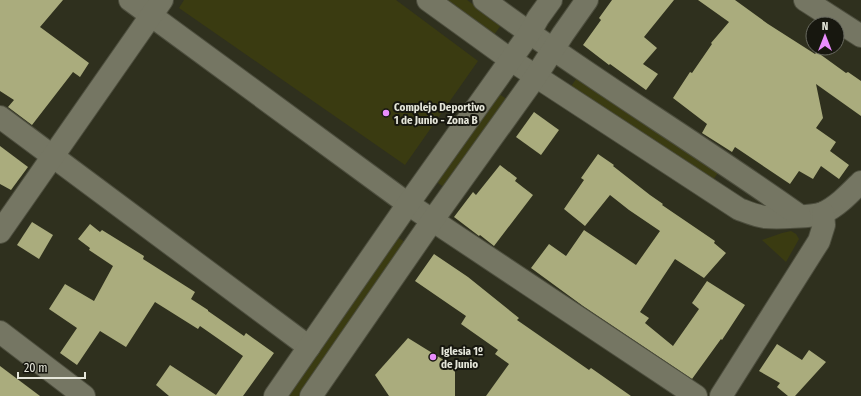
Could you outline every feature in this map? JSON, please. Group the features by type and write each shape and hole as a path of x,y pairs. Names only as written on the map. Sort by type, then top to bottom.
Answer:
{"street":[{"path":"130,0 156,8 408,204 696,396"},
{"path":"428,0 511,60 739,209 750,214 765,217 812,216 823,213 848,195 861,182"},
{"path":"484,0 529,34 744,176 800,216"},
{"path":"275,396 408,204 511,60 551,0"},
{"path":"311,396 432,221 536,76 587,0"},
{"path":"805,0 861,36"},
{"path":"0,232 156,8"},
{"path":"0,116 309,347"},
{"path":"721,396 819,241 824,225 823,213"},
{"path":"0,332 84,396"}],"shaded area":[{"name":"Complejo Deportivo 1 de Junio - Zona B","path":"184,0 396,0 478,61 405,165 179,8"},
{"path":"448,0 467,0 501,25 494,35"},
{"path":"576,79 720,170 713,180 570,88"},
{"path":"497,93 507,99 444,187 435,181"},
{"path":"791,231 796,234 799,239 786,262 762,240"},
{"path":"397,237 405,242 299,396 287,396"}],"building":[{"path":"0,0 63,0 40,27 89,63 80,77 73,72 32,125 8,107 14,100 0,91"},
{"path":"612,0 674,0 644,37 657,48 643,64 658,74 646,90 583,45 601,20 599,18"},
{"path":"698,0 735,0 768,24 805,48 805,56 823,56 846,73 848,72 861,81 861,116 816,84 823,118 816,128 836,142 830,151 849,165 839,179 821,166 813,179 799,171 790,184 735,147 732,152 702,133 707,124 673,98 690,72 692,73 712,44 711,43 729,22"},
{"path":"534,112 559,130 541,155 516,137"},
{"path":"0,146 28,167 11,190 0,184"},
{"path":"598,154 663,204 662,205 715,241 714,243 726,253 704,278 675,259 640,312 649,318 645,323 673,346 699,309 692,303 707,281 745,305 722,340 721,339 692,379 583,306 531,268 549,244 566,256 584,230 636,265 660,231 610,195 585,226 564,209 584,180 581,178"},
{"path":"500,165 517,178 515,181 533,195 494,246 454,217 473,192 476,195"},
{"path":"32,222 53,235 39,259 17,245"},
{"path":"90,224 100,232 102,230 144,256 143,259 195,292 191,299 244,336 246,333 274,353 243,396 169,396 156,385 170,365 216,395 243,356 200,326 198,329 155,302 126,347 100,331 77,365 60,353 77,328 49,309 65,284 94,301 113,266 89,250 90,248 78,239"},
{"path":"434,254 468,277 519,318 517,320 589,370 591,368 631,396 486,396 509,364 495,354 498,350 461,324 466,316 415,281"},
{"path":"408,338 455,367 455,396 389,396 375,375"},
{"path":"777,344 802,360 809,350 826,362 795,396 788,396 777,387 780,383 759,371"},
{"path":"0,366 40,396 0,396"}],"place":[{"name":"Complejo Deportivo 1 de Junio - Zona B","path":"386,113"},
{"name":"Iglesia 1º de Junio","path":"433,357"}]}
